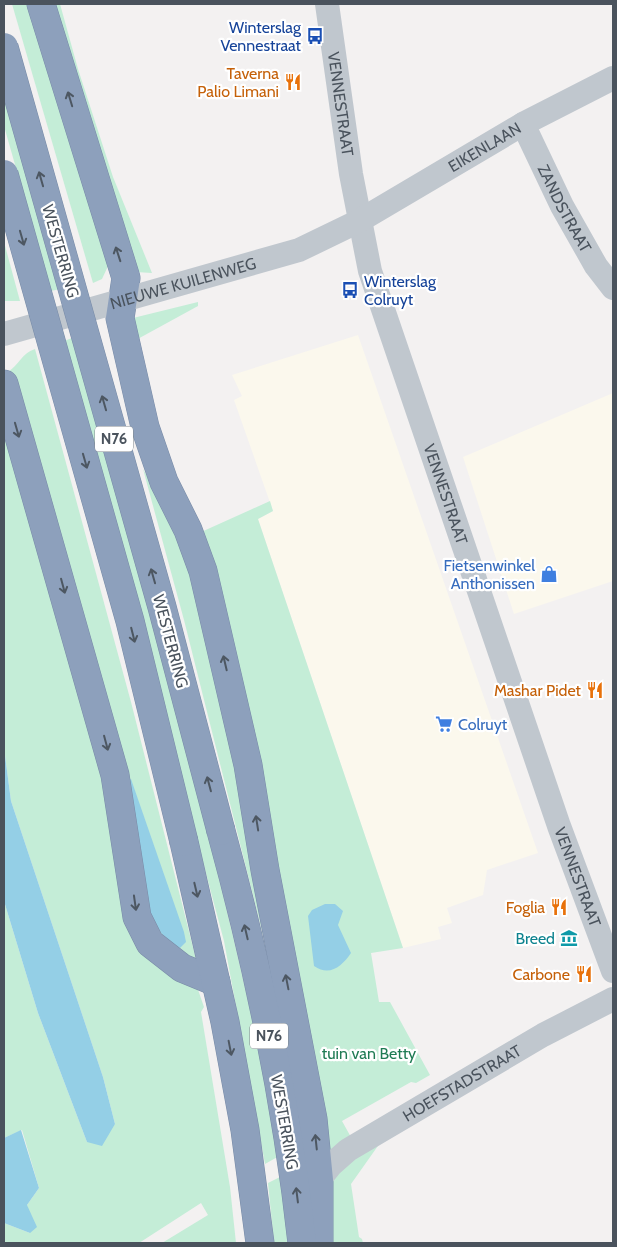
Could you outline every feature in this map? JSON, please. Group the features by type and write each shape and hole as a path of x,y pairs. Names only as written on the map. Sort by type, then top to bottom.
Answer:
{"highway":[{"path":"41,4 126,278 121,301 120,318 145,427 164,482 188,530 203,571 231,688 248,765 264,870 313,1119 319,1180 319,1243"},
{"name":"WESTERRING","path":"4,47 159,598 252,955 279,1083 294,1172 302,1243"},
{"name":"WESTERRING","path":"4,174 130,621 184,842 216,982 245,1130 260,1243"},
{"path":"4,384 115,775 137,917 150,942 182,968 216,982"}],"street":[{"name":"VENNESTRAAT","path":"327,4 359,221 370,271 558,826 613,971"},
{"name":"EIKENLAAN","path":"359,221 523,124 613,78"},
{"name":"ZANDSTRAAT","path":"523,124 562,206 596,266 613,288"},
{"name":"NIEUWE KUILENWEG","path":"4,334 299,250 359,221"},
{"name":"HOEFSTADSTRAAT","path":"319,1180 331,1165 348,1150 395,1121 543,1035 613,999"}],"shaded area":[{"path":"358,335 538,853 487,870 483,895 447,908 452,923 438,927 441,939 403,948 258,519 273,511 234,400 242,396 232,375"},
{"path":"613,393 613,581 514,614 463,457"}],"green space":[{"path":"12,4 34,4 109,264 102,279 93,283"},
{"path":"51,4 60,4 78,69 113,177 152,273 136,272"},
{"path":"4,92 60,289 51,291 4,126"},
{"path":"4,242 20,301 4,301"},
{"path":"198,302 198,306 134,341 133,318"},
{"path":"72,338 158,642 236,949 281,1155 265,1164 224,941 64,341"},
{"path":"35,349 131,702 197,963 158,935 103,697 9,371 24,356"},
{"path":"4,404 102,761 133,927 196,984 204,1007 201,1012 230,1187 236,1243 162,1243 208,1215 201,1203 139,1243 4,1243 4,1223 30,1233 27,1205 39,1188 22,1130 4,1138 4,901 38,1013 87,1142 115,1124 103,1077 11,801 4,748"},
{"path":"143,469 177,530 220,673 288,1035 184,620"},
{"name":"tuin van Betty","path":"270,501 273,511 258,519 403,948 371,953 379,1002 390,1002 430,1075 416,1083 411,1082 342,1121 352,1139 325,1161 199,533"},
{"path":"380,1143 351,1184 359,1237 363,1243 327,1243 327,1202 336,1172 351,1158"},
{"path":"284,1175 289,1243 274,1243 268,1183"}],"water":[{"path":"4,748 11,801 103,1077 115,1124 102,1146 87,1142 38,1013 4,901"},
{"path":"131,779 184,932 186,942 180,948 167,940 153,923 146,898 128,781"},
{"path":"325,904 335,904 343,911 338,925 351,953 340,966 330,970 314,966 308,916 312,910"},
{"path":"21,1130 39,1188 27,1205 37,1227 30,1233 4,1223 4,1138"}],"place":[{"name":"Winterslag Vennestraat","path":"315,36"},
{"name":"Taverna Palio Limani","path":"293,82"},
{"name":"Winterslag Colruyt","path":"350,290"},
{"name":"Fietsenwinkel Anthonissen","path":"549,574"},
{"name":"Mashar Pidet","path":"595,690"},
{"name":"Colruyt","path":"444,724"},
{"name":"Foglia","path":"559,907"},
{"name":"Breed","path":"569,938"},
{"name":"Carbone","path":"584,974"}]}
